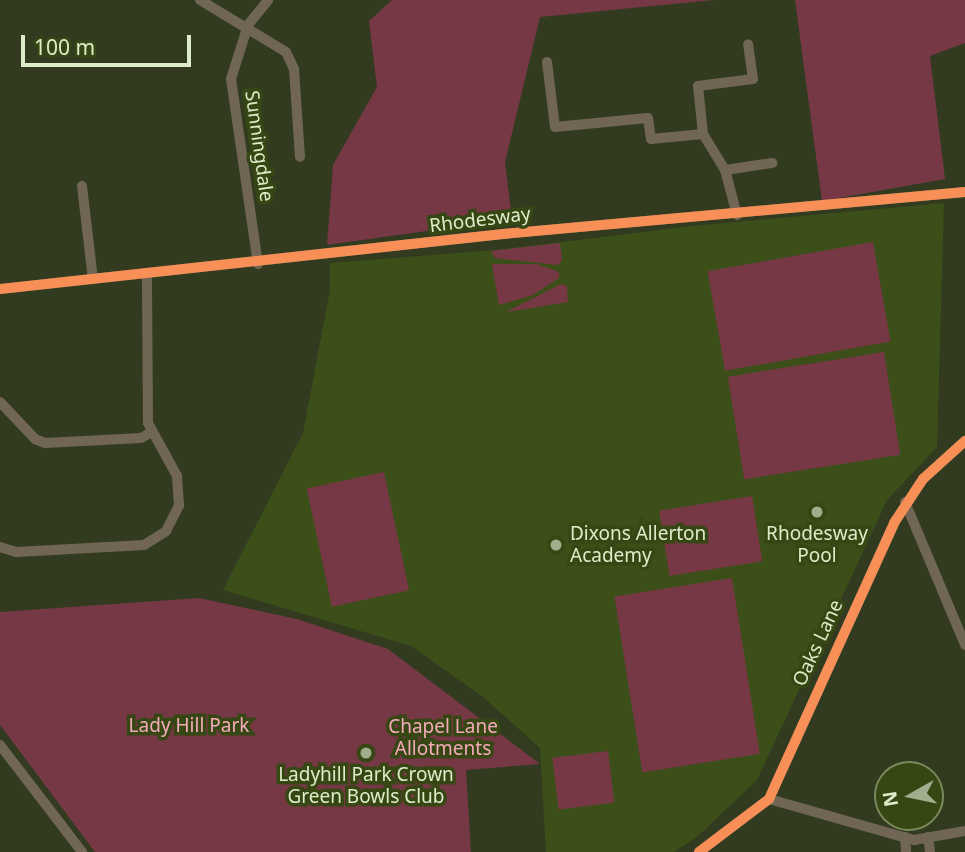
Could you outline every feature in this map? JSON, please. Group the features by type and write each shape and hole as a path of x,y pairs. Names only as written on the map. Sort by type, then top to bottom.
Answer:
{"street":[{"path":"200,0 248,25 286,52 294,69 300,157"},
{"name":"Sunningdale","path":"258,264 232,79 248,25 268,0"},
{"path":"737,215 726,170 703,134 698,86 752,79 748,44"},
{"path":"547,62 555,127 648,118 650,139 703,134"},
{"path":"726,170 772,163"},
{"path":"82,186 93,279"},
{"name":"Rhodesway","path":"0,289 258,264 527,232 737,215 965,192"},
{"path":"0,547 16,552 144,545 166,531 179,505 177,476 148,423 147,274"},
{"path":"0,402 35,439 45,443 141,438 152,432"},
{"name":"Oaks Lane","path":"699,852 769,799 905,502 965,441"},
{"path":"905,502 965,645"},
{"path":"0,745 82,852"},
{"path":"769,799 905,837 928,838 965,831"},
{"path":"905,837 906,852"},
{"path":"928,838 930,852"}],"shaded area":[{"name":"Dixons Allerton Academy","path":"944,203 937,447 887,500 757,780 697,837 674,852 546,852 540,748 483,697 411,646 223,590 303,433 330,290 330,263 496,250 692,226"}],"green space":[{"path":"392,0 714,0 540,17 505,162 512,219 327,245 333,165 377,87 369,21"},
{"path":"795,0 965,0 965,43 930,56 945,179 822,201"},
{"path":"873,242 891,341 725,371 708,271"},
{"path":"560,243 562,260 558,265 495,258 491,251"},
{"path":"492,264 536,264 559,272 559,278 533,295 499,305"},
{"path":"561,284 567,286 568,302 506,312"},
{"path":"884,352 900,455 744,479 728,377"},
{"path":"384,472 409,590 332,607 307,488"},
{"path":"752,496 762,561 669,576 659,511"},
{"path":"732,578 760,754 642,772 614,597"},
{"name":"Lady Hill Park","path":"199,598 297,619 388,649 540,764 466,770 471,852 95,852 0,725 0,612"},
{"path":"608,751 614,803 559,809 552,758"}],"cycle path":[{"path":"0,289 503,234 965,192"},
{"path":"699,852 769,799 894,523 923,479 965,441"}],"place":[{"name":"Rhodesway Pool","path":"817,512"},
{"name":"Dixons Allerton Academy","path":"556,545"},
{"name":"Ladyhill Park Crown Green Bowls Club","path":"366,753"}],"park label":[{"name":"Chapel Lane Allotments","path":"443,738"}]}
